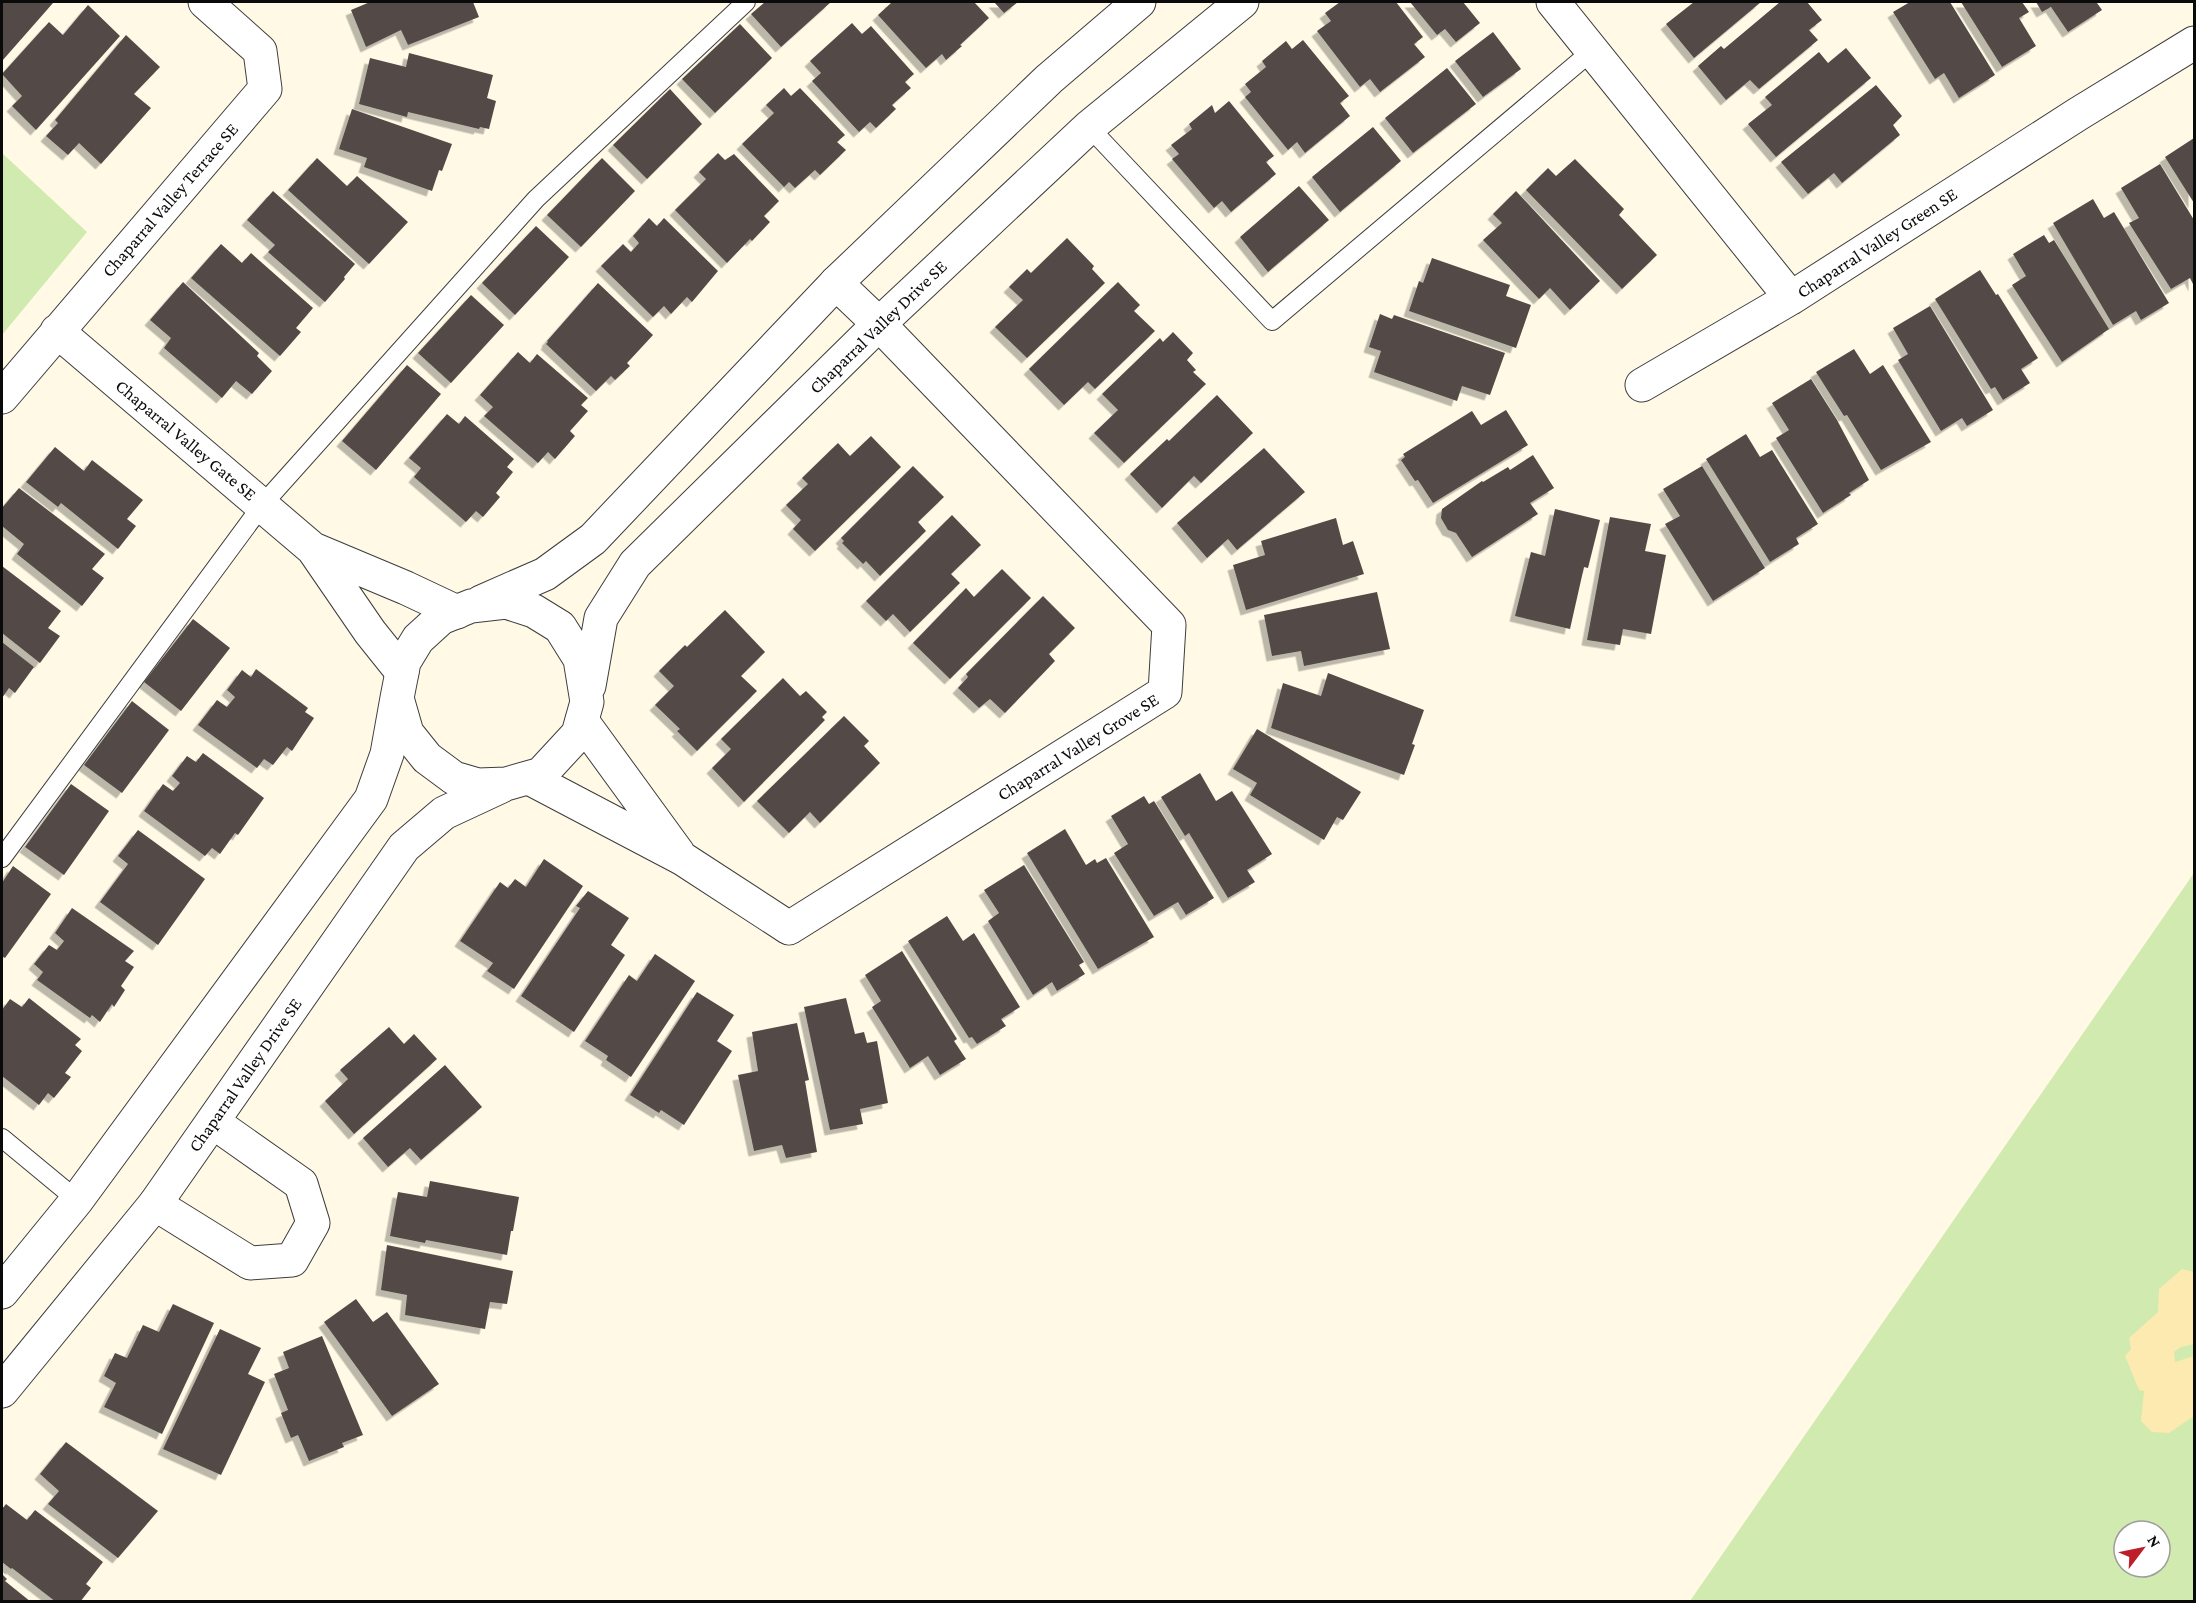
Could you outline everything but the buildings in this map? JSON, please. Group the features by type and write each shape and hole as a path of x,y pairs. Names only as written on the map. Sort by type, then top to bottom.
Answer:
{"street":[{"name":"Chaparral Valley Terrace SE","path":"2,397 265,89 260,51 205,2"},
{"path":"2,1292 77,1200 371,799 387,754 404,662 418,639 441,618 545,574 593,539 836,283 1049,80 1138,2"},
{"name":"Chaparral Valley Drive SE","path":"584,712 601,618 636,564 879,324 1089,127 1242,2"},
{"name":"Chaparral Valley Green SE","path":"1553,2 1791,298 2078,114 2194,43"},
{"name":"Chaparral Valley Grove SE","path":"517,781 583,808 683,859 789,927 1165,692 1169,625 879,324 836,283"},
{"path":"1641,386 1791,298"},
{"name":"Chaparral Valley Gate SE","path":"57,331 313,549 370,632 400,685"},
{"name":"Chaparral Valley Gate SE","path":"313,549 406,588 464,609"},
{"path":"400,685 407,733 428,758 454,778 478,785 517,781 541,774 563,752 578,734 584,712 580,659 560,627 534,611 506,602 464,609"},
{"name":"Chaparral Valley Grove SE","path":"584,712 683,859"},
{"name":"Chaparral Valley Drive SE","path":"2,1391 155,1204 404,847 444,813 517,781"},
{"path":"155,1204 249,1263 292,1260 313,1223 302,1184 213,1122"}],"lane":[{"path":"2,858 262,504 536,199 746,2"},
{"path":"1089,127 1272,321 1592,51"},
{"path":"2,1138 77,1200"}],"green space":[{"path":"2,153 87,232 2,335"},
{"path":"2194,873 2194,1601 1690,1601"}],"sand":[{"path":"2182,1269 2194,1272 2194,1344 2181,1347 2174,1352 2175,1362 2194,1356 2194,1416 2169,1433 2152,1432 2141,1421 2144,1391 2139,1390 2125,1356 2131,1349 2129,1338 2158,1312 2159,1289"}]}
